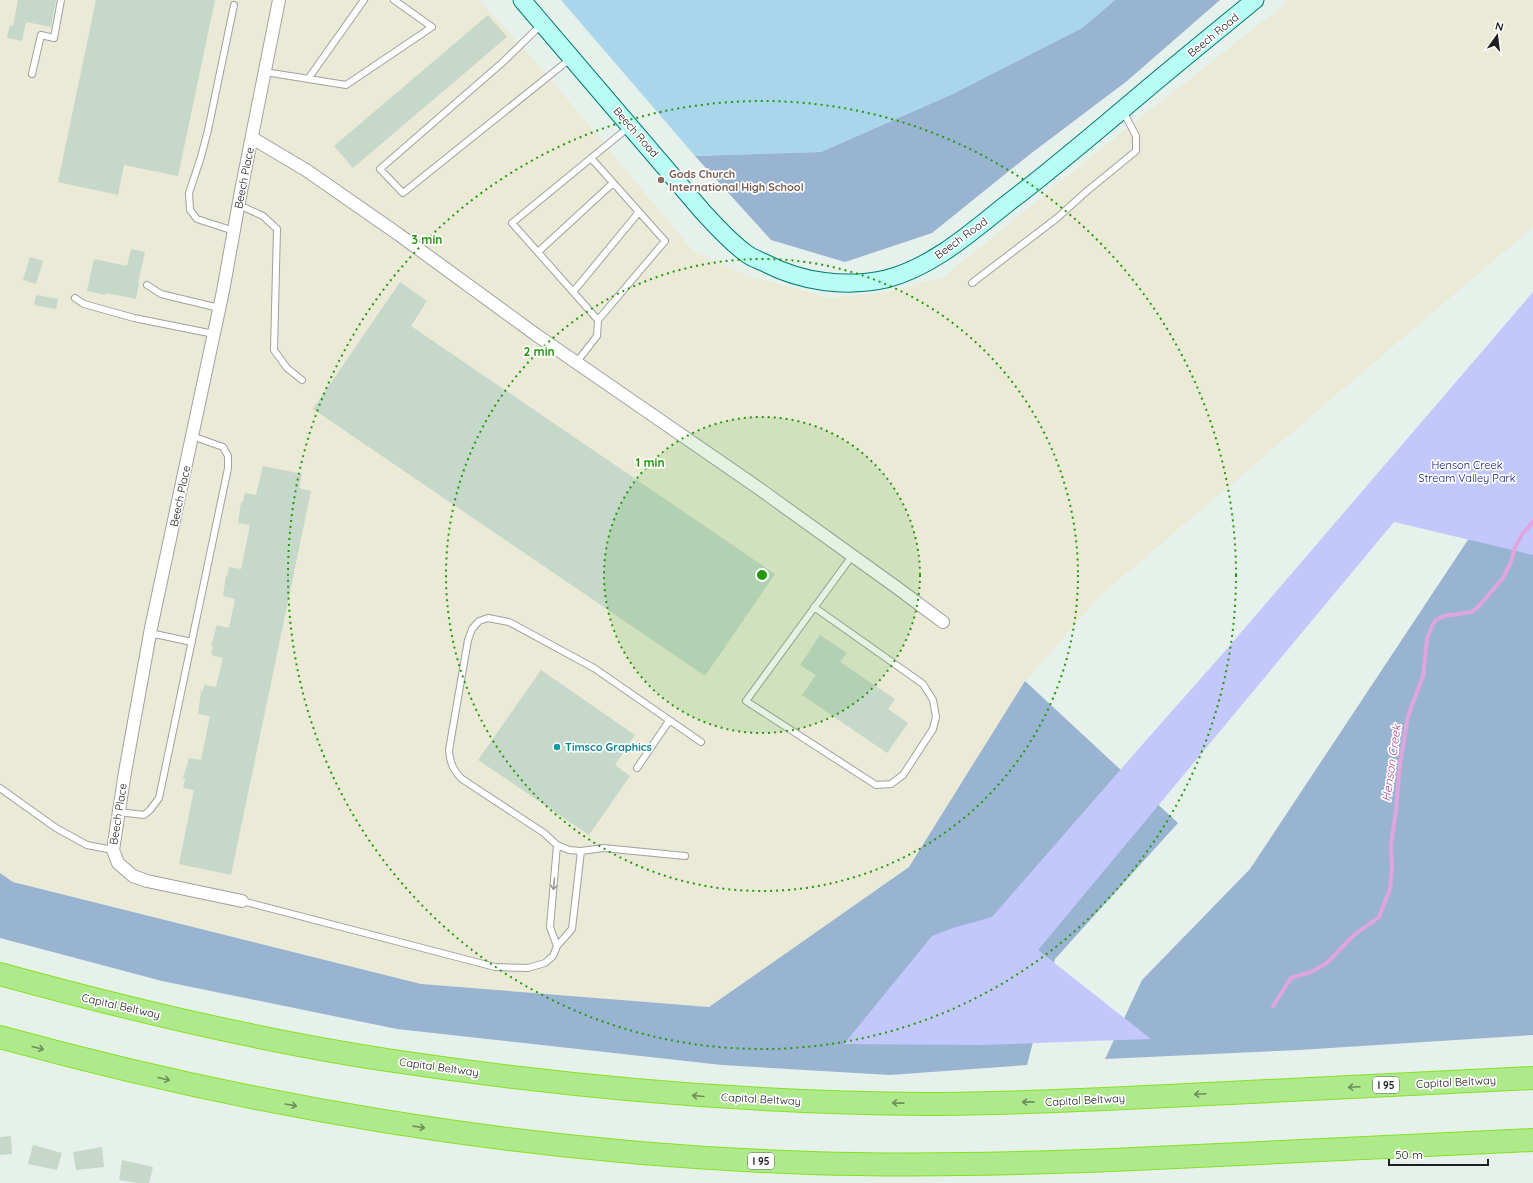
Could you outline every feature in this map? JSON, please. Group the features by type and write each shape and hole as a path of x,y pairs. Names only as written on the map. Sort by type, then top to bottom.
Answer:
{"highway":[{"name":"Capital Beltway","path":"0,974 86,998 184,1021 287,1042 384,1059 582,1086 707,1096 930,1104 1049,1102 1533,1078"},
{"name":"I 95","path":"0,1037 72,1057 171,1081 368,1119 574,1146 698,1157 827,1164 921,1165 1046,1163 1533,1140"}],"street":[{"name":"Beech Place","path":"242,901 147,882 133,876 118,863 113,850 118,812 150,633 220,308 279,0"},
{"name":"Beech Road","path":"522,0 703,212 724,234 747,254 794,275 822,282 854,283 886,278 910,271 941,255 1055,168 1122,110 1255,0"},
{"path":"252,138 306,170 576,363 754,485 943,622"}],"lane":[{"path":"32,74 41,35 54,38 61,0"},
{"path":"308,79 364,0"},
{"path":"265,72 346,85 432,27 394,0"},
{"path":"234,5 208,130 201,158 189,193 190,210 197,219 234,231"},
{"path":"542,24 503,62 380,169 403,193 570,58"},
{"path":"972,284 1057,218 1136,151 1136,136 1122,110"},
{"path":"598,320 512,223 630,126"},
{"path":"576,363 597,336 598,320 665,241 591,158"},
{"path":"538,252 613,183"},
{"path":"239,205 263,216 277,229 274,350 287,368 302,380"},
{"path":"573,292 639,212"},
{"path":"147,285 161,294 220,308"},
{"path":"75,298 84,304 134,318 214,334"},
{"path":"118,812 144,815 159,798 228,468 228,456 222,447 192,436"},
{"path":"814,607 923,684 933,700 936,717 933,730 903,776 891,784 876,785 746,701 814,607 852,556"},
{"path":"684,856 603,848 581,852 557,846 544,833 462,779 450,762 449,750 468,640 472,629 479,621 488,618 509,622 594,668 701,742"},
{"path":"150,633 192,642"},
{"path":"637,768 670,721"},
{"path":"0,788 68,835 87,845 113,850"},
{"path":"557,846 550,927 557,946"},
{"path":"242,901 496,967 528,968 545,963 553,956 557,946 572,929 581,852"}],"shaded area":[{"path":"0,0 479,0 543,70 694,252 749,276 830,298 889,292 942,278 1116,137 1290,0 1533,0 1533,227 1100,596 1025,681 909,867 709,1007 421,984 13,882 0,873"},
{"path":"561,0 1115,0 1082,28 962,90 821,152 695,156"},
{"path":"1115,0 1220,0 1127,81 1029,155 932,233 845,262 771,240 695,156 821,152 955,93 1082,28"},
{"path":"1533,450 1533,1035 1299,1050 1105,1059 1142,980 1250,869 1501,490"},
{"path":"1025,681 1178,823 1055,959 1027,1065 890,1075 722,1065 397,1029 162,981 0,938 0,873 13,882 421,984 709,1007 909,867"}],"green space":[{"name":"Henson Creek Stream Valley Park","path":"1533,292 1533,555 1394,522 1038,950 1151,1039 982,1045 844,1044 932,936 953,928 992,917 1226,650"}],"building":[{"path":"18,0 56,0 51,27 26,22 22,41 7,38 10,25 13,26"},
{"path":"96,0 215,0 178,176 124,165 118,195 58,182"},
{"path":"488,15 507,37 353,168 334,146"},
{"path":"131,249 145,252 136,299 87,291 94,259 127,266"},
{"path":"30,257 43,261 36,284 23,280"},
{"path":"400,282 427,301 411,326 775,574 705,676 313,409"},
{"path":"36,295 58,299 56,309 34,305"},
{"path":"263,466 302,474 299,488 311,491 231,875 179,864 194,790 183,788 185,779 183,778 189,758 201,760 210,716 198,714 201,691 203,691 204,685 216,687 223,658 211,655 213,646 211,646 217,625 229,628 235,599 223,596 226,575 227,576 229,567 241,569 250,525 238,523 241,502 243,502 245,493 256,495"},
{"path":"820,635 847,653 840,662 895,699 888,709 908,723 887,753 802,695 816,675 800,665"},
{"name":"Timsco Graphics","path":"541,670 635,735 615,765 630,776 589,835 478,760"},
{"path":"11,1136 12,1154 0,1155 0,1137"},
{"path":"33,1145 62,1153 57,1170 28,1164"},
{"path":"102,1147 104,1167 76,1170 73,1152"},
{"path":"122,1160 153,1167 149,1183 119,1180"}],"waterway":[{"name":"Henson Creek","path":"1273,1006 1291,978 1311,972 1327,963 1354,935 1379,917 1390,889 1392,869 1391,845 1400,764 1408,716 1423,676 1427,639 1432,626 1436,620 1444,616 1472,612 1479,606 1503,578 1511,562 1515,547 1523,533 1533,522"}],"place":[{"name":"Gods Church International High School","path":"661,180"},
{"name":"Timsco Graphics","path":"557,747"}]}
